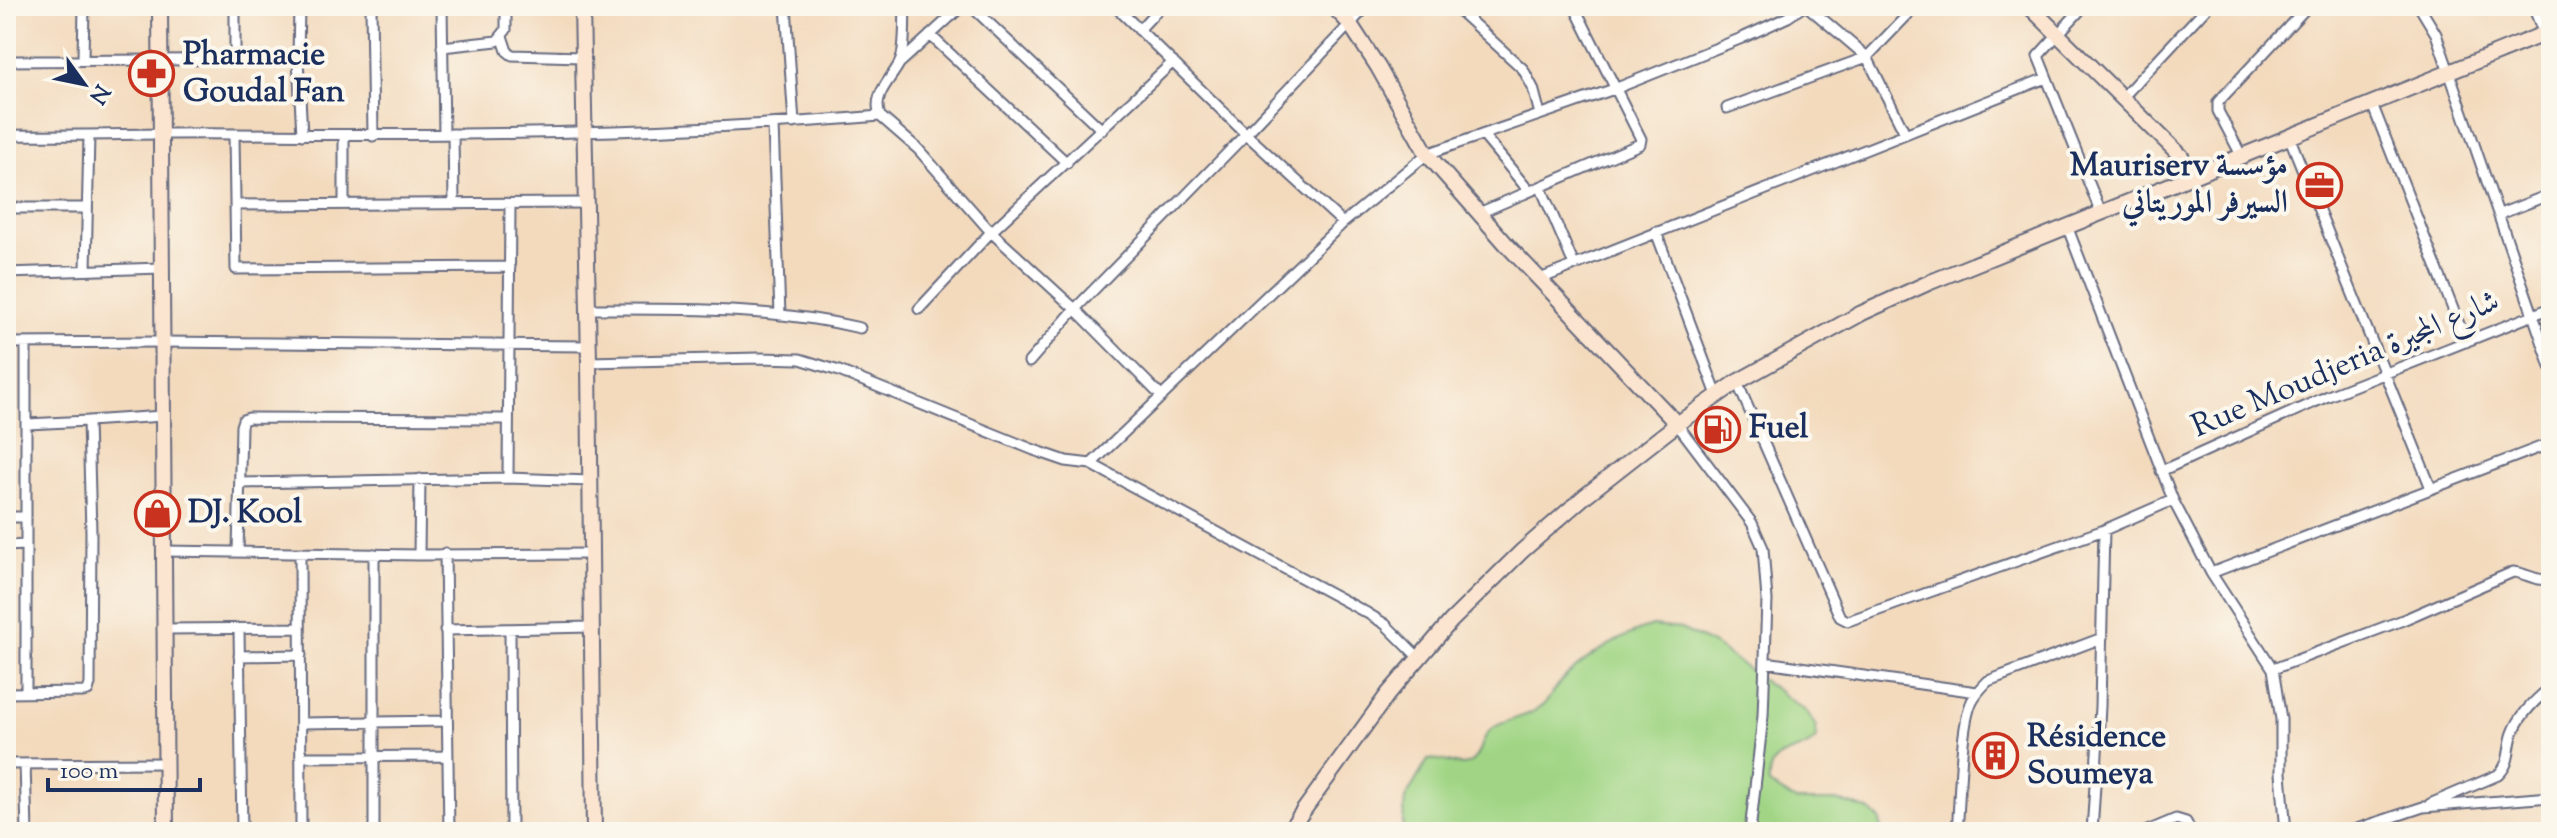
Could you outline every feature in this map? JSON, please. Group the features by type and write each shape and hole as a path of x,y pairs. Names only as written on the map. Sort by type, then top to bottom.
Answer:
{"street":[{"path":"83,59 84,6"},
{"path":"160,6 166,832"},
{"path":"235,6 235,60"},
{"path":"299,6 302,135"},
{"path":"371,6 373,136"},
{"path":"442,6 442,47 454,204"},
{"path":"442,47 497,41 506,30 506,6"},
{"path":"582,6 594,832"},
{"path":"786,6 794,123"},
{"path":"901,62 905,6"},
{"path":"962,6 901,62 880,93 876,107 880,116 918,149 991,232 1075,309 1162,397"},
{"path":"971,6 1102,130"},
{"path":"1115,6 1246,134 1343,223"},
{"path":"1139,30 1161,6"},
{"path":"1333,6 1350,24 1385,78 1427,154 1677,424 1758,532 1763,548 1767,600 1763,716 1750,832"},
{"path":"1029,362 1075,309 1367,6"},
{"path":"1454,6 1523,69 1533,88 1540,114"},
{"path":"1479,213 1640,144 1641,139 1617,88 1574,6"},
{"path":"1091,464 1343,223 1427,154 1617,88 1742,38 1806,6 1867,57 1905,133"},
{"path":"1727,108 1867,57 1916,6"},
{"path":"2029,6 2181,156 2192,175"},
{"path":"2084,6 2038,56 2101,213"},
{"path":"2241,155 2218,111 2218,102 2308,6"},
{"path":"2419,6 2436,34 2551,367"},
{"path":"1288,832 1378,706 1451,621 1522,551 1585,496 1717,395 1862,313 2067,226 2547,32 2533,6"},
{"path":"2122,98 2205,7"},
{"path":"930,35 1067,163"},
{"path":"502,36 507,51 512,55 582,57"},
{"path":"6,61 298,59"},
{"path":"919,309 991,232 1173,62"},
{"path":"1540,279 2046,78"},
{"path":"2372,104 2466,342"},
{"path":"6,135 373,136 773,125 880,116"},
{"path":"773,125 780,315"},
{"path":"234,134 236,269 510,267"},
{"path":"1483,135 1529,191"},
{"path":"86,270 89,136"},
{"path":"344,136 344,204"},
{"path":"2289,136 2431,488"},
{"path":"1541,188 1574,265"},
{"path":"2500,214 2551,194"},
{"path":"235,205 584,203"},
{"path":"508,478 510,204"},
{"path":"6,208 87,208"},
{"path":"2067,226 2173,500 2211,573 2273,669 2281,719 2286,832"},
{"path":"1656,232 1717,395"},
{"path":"6,273 162,268"},
{"name":"Rue Moudjeria شارع المجيرة","path":"2161,471 2328,396 2551,308"},
{"path":"588,309 697,309 819,319 860,328"},
{"path":"6,343 589,346"},
{"path":"26,343 26,692"},
{"path":"589,362 800,359 839,371 1034,450 1066,461 1091,464 1367,613 1385,624 1419,658"},
{"path":"1737,382 1834,605 1840,617 1848,621 2104,530 2173,500"},
{"path":"27,424 163,416"},
{"path":"238,552 243,420 507,419"},
{"path":"6,693 88,691 91,532 88,421"},
{"path":"2211,573 2551,443"},
{"path":"240,483 508,478 590,481"},
{"path":"419,555 420,479"},
{"path":"6,517 26,517"},
{"path":"2092,832 2104,530"},
{"path":"6,546 26,545"},
{"path":"164,551 591,554"},
{"path":"300,553 301,832"},
{"path":"445,553 449,832"},
{"path":"374,554 374,832"},
{"path":"2273,669 2403,620 2513,572 2537,580 2551,578"},
{"path":"445,630 592,627"},
{"path":"164,629 300,628"},
{"path":"239,629 242,832"},
{"path":"510,629 511,832"},
{"path":"1957,832 1965,735 1970,704 1977,692 1988,681 2102,638"},
{"path":"239,656 301,655"},
{"path":"1765,662 1977,692"},
{"path":"2348,832 2423,807 2498,775 2506,768 2511,738 2518,722 2551,687"},
{"path":"301,723 447,721"},
{"path":"301,757 447,756"},
{"path":"6,764 165,763"},
{"path":"25,764 27,832"},
{"path":"2423,807 2551,797"},
{"path":"2145,832 2176,819 2189,825 2191,832"}],"green space":[{"path":"1652,626 1681,629 1713,644 1807,712 1815,725 1817,738 1778,758 1769,772 1769,784 1796,801 1835,801 1869,810 1880,820 1881,832 1402,832 1405,799 1428,760 1460,765 1470,763 1493,728 1537,709 1563,679 1586,660 1618,640"}],"place":[{"name":"Pharmacie Goudal Fan","path":"152,74"},
{"name":"Mauriserv مؤسسة السيرفر الموريتاني","path":"2319,185"},
{"name":"Fuel","path":"1718,429"},
{"name":"DJ. Kool","path":"157,514"},
{"name":"Résidence Soumeya","path":"1996,756"}]}
